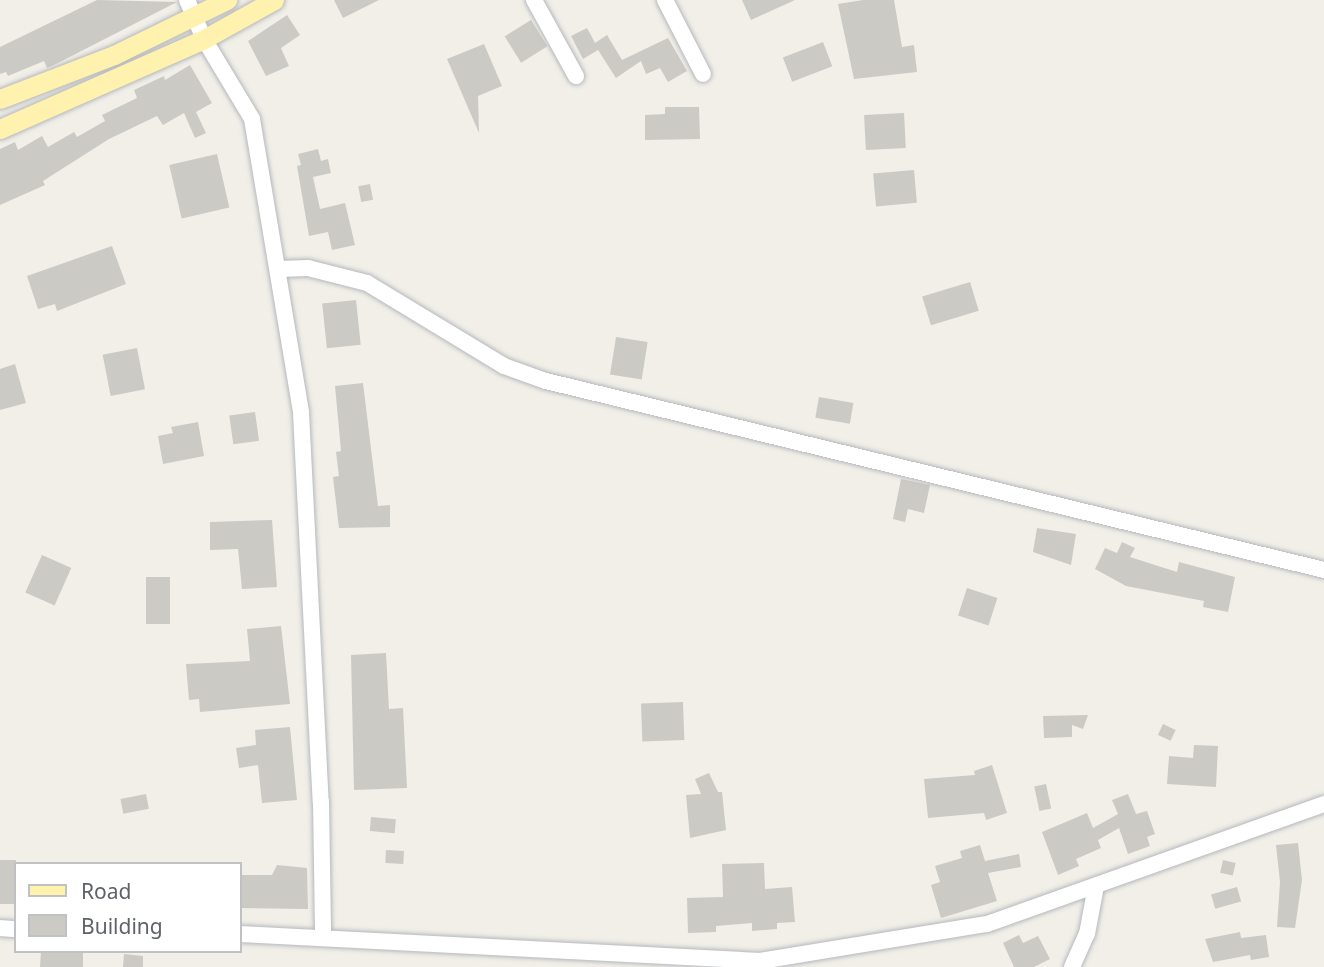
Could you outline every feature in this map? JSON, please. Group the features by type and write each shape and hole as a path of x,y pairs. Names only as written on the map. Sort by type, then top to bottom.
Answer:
{"main road":[{"path":"0,99 114,55 190,8 227,0"},
{"path":"0,129 204,39 274,0"}],"street":[{"path":"534,0 576,76"},
{"path":"665,0 703,74"},
{"path":"190,8 204,39 252,119 301,413 321,802 323,936"},
{"path":"278,269 307,268 367,283 504,366 546,382 1324,570"},
{"path":"242,934 323,936 760,961 987,924 1324,804"},
{"path":"1072,967 1087,934 1096,886"}],"building":[{"path":"97,0 177,2 47,68 44,61 8,76 6,72 0,74 0,47"},
{"path":"334,0 379,0 343,18"},
{"path":"742,0 795,0 751,20"},
{"path":"863,0 894,0 902,47 914,45 917,72 854,79 838,4"},
{"path":"287,15 300,35 281,48 289,66 266,76 248,41"},
{"path":"531,20 547,46 521,63 505,36"},
{"path":"587,28 595,43 607,35 622,60 668,38 687,71 668,82 660,68 646,74 641,61 616,78 598,50 583,59 571,36"},
{"path":"823,42 832,66 792,82 783,57"},
{"path":"484,44 502,86 478,96 479,133 447,59"},
{"path":"190,65 212,103 196,112 206,133 195,138 184,113 163,125 157,116 109,139 43,181 45,185 0,205 0,149 15,142 18,150 42,136 48,147 74,132 77,137 105,121 102,115 137,98 134,90 164,76 165,80"},
{"path":"665,107 699,107 700,139 645,140 645,115 665,114"},
{"path":"904,113 906,148 866,150 864,115"},
{"path":"318,149 321,161 328,159 331,173 313,177 320,209 345,203 355,245 332,250 328,232 309,236 297,166 301,165 298,154"},
{"path":"217,154 229,208 182,219 169,165"},
{"path":"914,170 917,203 876,206 873,174"},
{"path":"370,184 373,200 361,202 358,186"},
{"path":"112,246 126,284 57,311 55,304 38,309 27,276"},
{"path":"970,282 979,311 931,325 922,297"},
{"path":"356,300 361,345 327,348 322,304"},
{"path":"616,337 648,342 642,380 610,375"},
{"path":"137,348 145,389 111,396 103,355"},
{"path":"15,364 26,403 0,410 0,369"},
{"path":"363,383 378,506 390,505 390,527 339,528 333,477 339,476 336,452 341,451 335,386"},
{"path":"819,397 853,403 850,424 815,418"},
{"path":"255,412 259,441 233,444 229,416"},
{"path":"198,422 204,456 163,464 158,436 173,433 171,427"},
{"path":"901,479 930,485 924,513 908,509 905,522 893,519"},
{"path":"272,520 277,587 242,589 238,549 210,550 210,522"},
{"path":"1037,528 1076,534 1071,565 1033,552"},
{"path":"1122,542 1135,548 1130,557 1177,572 1179,562 1235,577 1228,612 1203,607 1204,601 1126,586 1095,569 1105,548 1117,553"},
{"path":"42,555 71,568 55,605 25,592"},
{"path":"146,577 170,577 170,624 146,624"},
{"path":"967,588 997,598 988,625 958,616"},
{"path":"281,626 290,704 200,712 199,699 189,700 186,664 250,661 247,629"},
{"path":"386,653 389,709 403,708 407,788 354,790 351,655"},
{"path":"683,702 684,740 642,741 641,703"},
{"path":"1088,715 1083,729 1072,725 1072,737 1044,738 1043,716"},
{"path":"1163,724 1176,730 1171,741 1158,735"},
{"path":"290,727 297,800 262,803 258,765 239,768 236,748 256,745 255,730"},
{"path":"1194,745 1218,746 1216,787 1167,784 1169,756 1193,758"},
{"path":"992,765 1007,813 986,820 984,813 928,818 924,779 975,775 974,771"},
{"path":"709,773 718,792 722,792 726,830 690,838 686,795 701,794 695,779"},
{"path":"1046,784 1051,808 1039,811 1034,786"},
{"path":"146,794 149,809 123,814 120,799"},
{"path":"1128,794 1136,814 1147,811 1155,834 1147,837 1150,846 1128,854 1119,828 1098,840 1101,848 1076,859 1079,866 1058,875 1042,832 1087,813 1093,828 1118,814 1112,800"},
{"path":"371,817 396,819 395,833 370,831"},
{"path":"1298,843 1302,880 1295,928 1277,927 1280,882 1276,845"},
{"path":"980,845 985,861 1019,854 1021,867 988,873 997,901 941,918 931,885 940,882 935,866 962,858 960,851"},
{"path":"386,850 404,851 403,864 385,863"},
{"path":"0,860 16,860 14,904 0,904"},
{"path":"1223,860 1236,863 1233,876 1220,873"},
{"path":"764,863 765,889 792,887 795,922 777,923 777,929 752,931 752,923 716,926 716,932 688,933 687,898 723,897 722,864"},
{"path":"277,865 307,868 308,909 242,908 242,875 272,875"},
{"path":"1237,887 1241,901 1215,909 1211,894"},
{"path":"1240,932 1241,938 1266,935 1269,957 1251,960 1250,955 1213,962 1205,939"},
{"path":"1019,935 1023,943 1038,936 1050,959 1034,967 1014,967 1003,943"},
{"path":"41,953 83,953 83,967 40,967"},
{"path":"124,954 143,956 143,967 123,967"}]}
